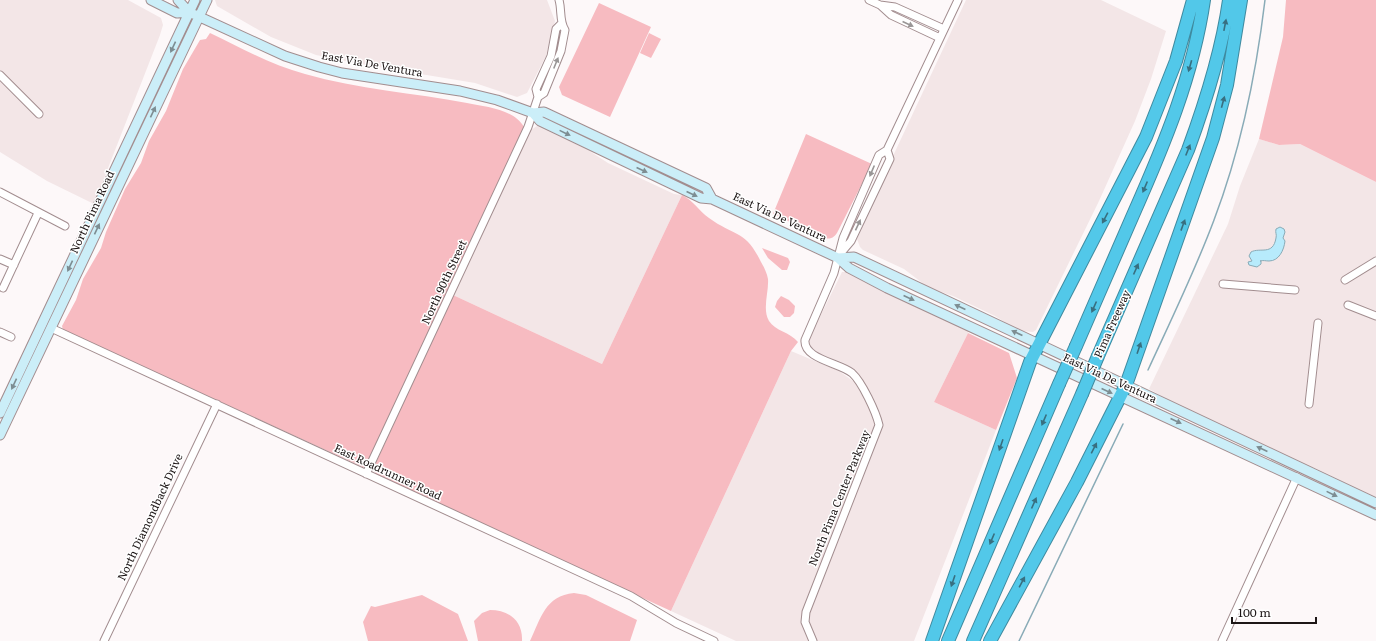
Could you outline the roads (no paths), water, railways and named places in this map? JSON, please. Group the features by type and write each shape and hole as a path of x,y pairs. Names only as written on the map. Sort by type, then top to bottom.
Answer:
{"highway":[{"path":"932,641 1033,355 1146,137 1176,61 1193,0"},
{"path":"948,641 1144,191 1176,111 1193,56 1204,0"},
{"name":"Pima Freeway","path":"973,641 1182,164 1199,121 1215,67 1229,0"},
{"path":"990,641 1077,482 1126,384 1213,138 1227,85 1241,0"}],"main road":[{"name":"East Via De Ventura","path":"151,0 177,13 189,12"},
{"name":"East Via De Ventura","path":"178,0 189,12 285,56 319,67 342,73 460,91 497,100 533,113 540,121 611,156 701,198 712,199 838,258 849,268 867,278 1376,515"},
{"name":"North Pima Road","path":"0,413 195,0"},
{"name":"North Pima Road","path":"0,435 207,0"},
{"name":"East Via De Ventura","path":"838,258 854,257 1376,503"}],"street":[{"name":"North 90th Street","path":"366,474 525,134 538,97 536,89 550,56 556,29 561,24 559,0"},
{"path":"869,0 880,5 891,15 942,34"},
{"name":"North Pima Center Parkway","path":"813,641 805,622 806,612 879,425 856,377 842,367 808,352 804,345 806,336 834,273 843,238 879,155 887,150 958,0"},
{"path":"0,75 39,114"},
{"name":"North Pima Center Parkway","path":"838,258 851,241 890,159 887,150"},
{"path":"0,192 65,226"},
{"path":"3,288 38,213"},
{"path":"0,259 14,265"},
{"path":"1345,280 1376,261"},
{"path":"1223,284 1294,290"},
{"path":"1348,305 1376,316"},
{"path":"1309,404 1318,323"},
{"name":"East Roadrunner Road","path":"51,328 631,596 676,623 714,641"},
{"path":"0,332 11,337"},
{"name":"North Diamondback Drive","path":"104,641 217,404"},
{"path":"1222,641 1297,477"}],"water":[{"path":"1280,227 1284,229 1285,232 1283,238 1285,241 1282,251 1278,257 1273,261 1261,261 1261,264 1257,267 1249,265 1248,262 1252,261 1249,256 1251,252 1266,250 1272,247 1276,238 1276,229"}],"waterway":[{"path":"1148,370 1199,258 1224,193 1240,139 1252,84 1265,0"},
{"path":"1019,641 1123,424"}]}
